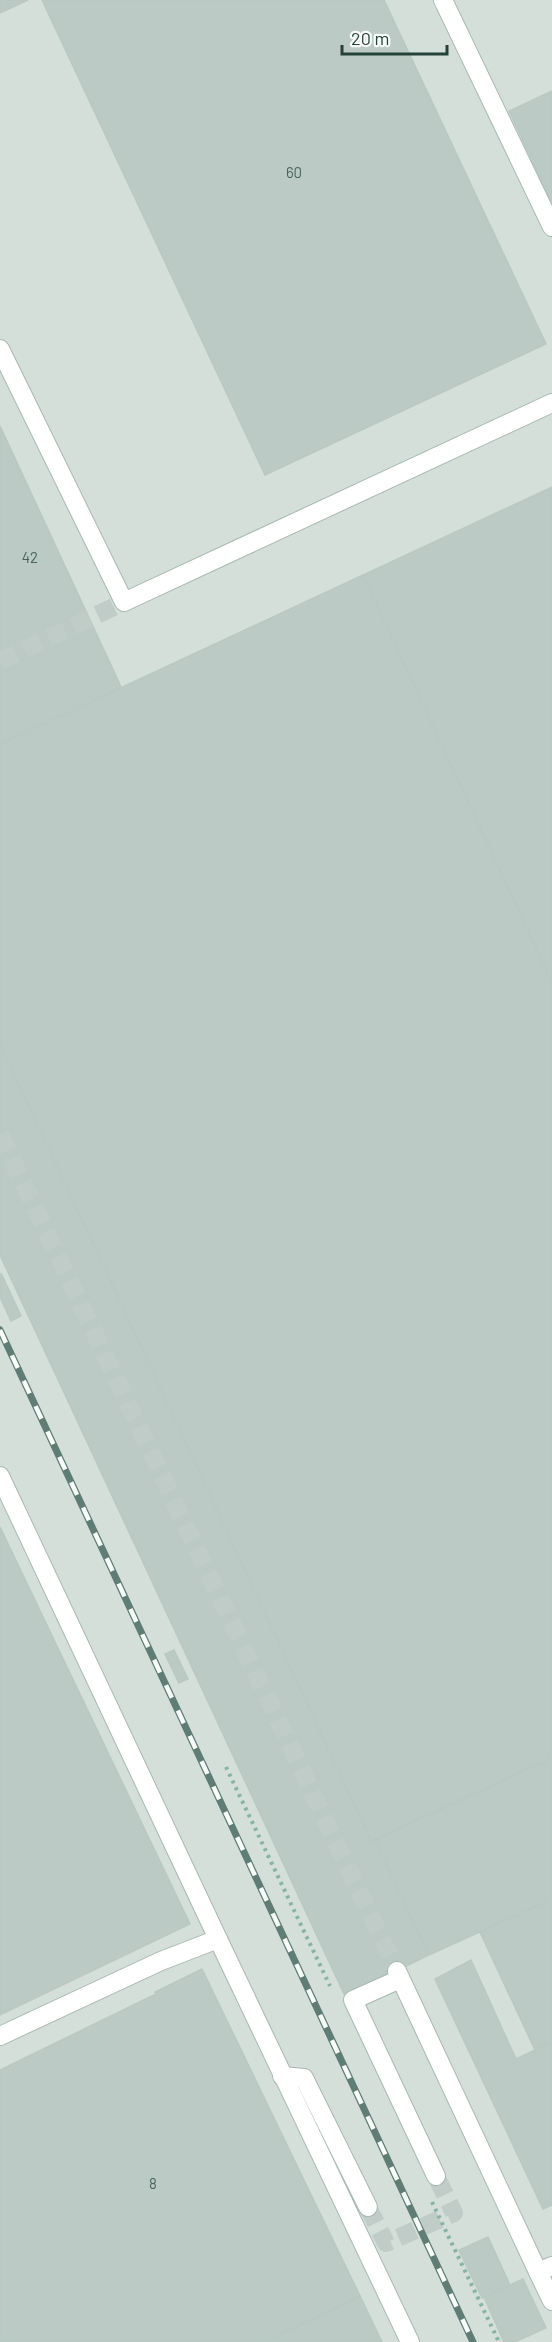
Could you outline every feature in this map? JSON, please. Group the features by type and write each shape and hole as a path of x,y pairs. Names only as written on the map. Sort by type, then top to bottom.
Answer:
{"lane":[{"path":"443,0 552,228"},
{"path":"0,349 124,602 552,403"},
{"path":"0,1476 282,2076 410,2342"},
{"path":"0,2036 161,1960 218,1939"},
{"path":"436,2176 353,2000 398,1975 545,2269 552,2301"},
{"path":"282,2076 304,2078 369,2207"}],"path":[{"path":"226,1767 251,1819"}],"shaded area":[{"path":"0,0 552,0 552,2342 0,2342"}],"building":[{"path":"0,0 28,0 0,13"},
{"path":"42,0 384,0 546,344 265,475"},
{"path":"552,91 552,203 509,111"},
{"path":"0,426 122,689 0,744"},
{"path":"552,487 552,983 363,575"},
{"path":"363,575 552,983 552,1758 371,1841 0,1044 0,744"},
{"path":"0,1044 371,1841 375,1840 429,1955 345,1996 0,1255"},
{"path":"1,1273 21,1316 11,1321 0,1297"},
{"path":"0,1527 190,1924 0,2015"},
{"path":"174,1650 188,1679 179,1683 165,1654"},
{"path":"552,1758 552,1899 429,1955 375,1840"},
{"path":"552,1899 552,2042 535,2050 480,1932"},
{"path":"471,1960 516,2059 552,2042 552,2205 543,2209 435,1979"},
{"path":"202,1969 360,2296 265,2342 0,2342 0,2070"},
{"path":"488,2237 510,2285 482,2298 459,2250"},
{"path":"523,2279 546,2328 515,2342 504,2342 484,2297"},
{"path":"360,2296 382,2342 265,2342"}],"tunnel":[{"path":"0,661 124,602"},
{"path":"0,1134 397,1971"},
{"path":"368,2207 386,2243 454,2213 436,2176"}],"railway":[{"path":"0,1330 473,2342"}]}
